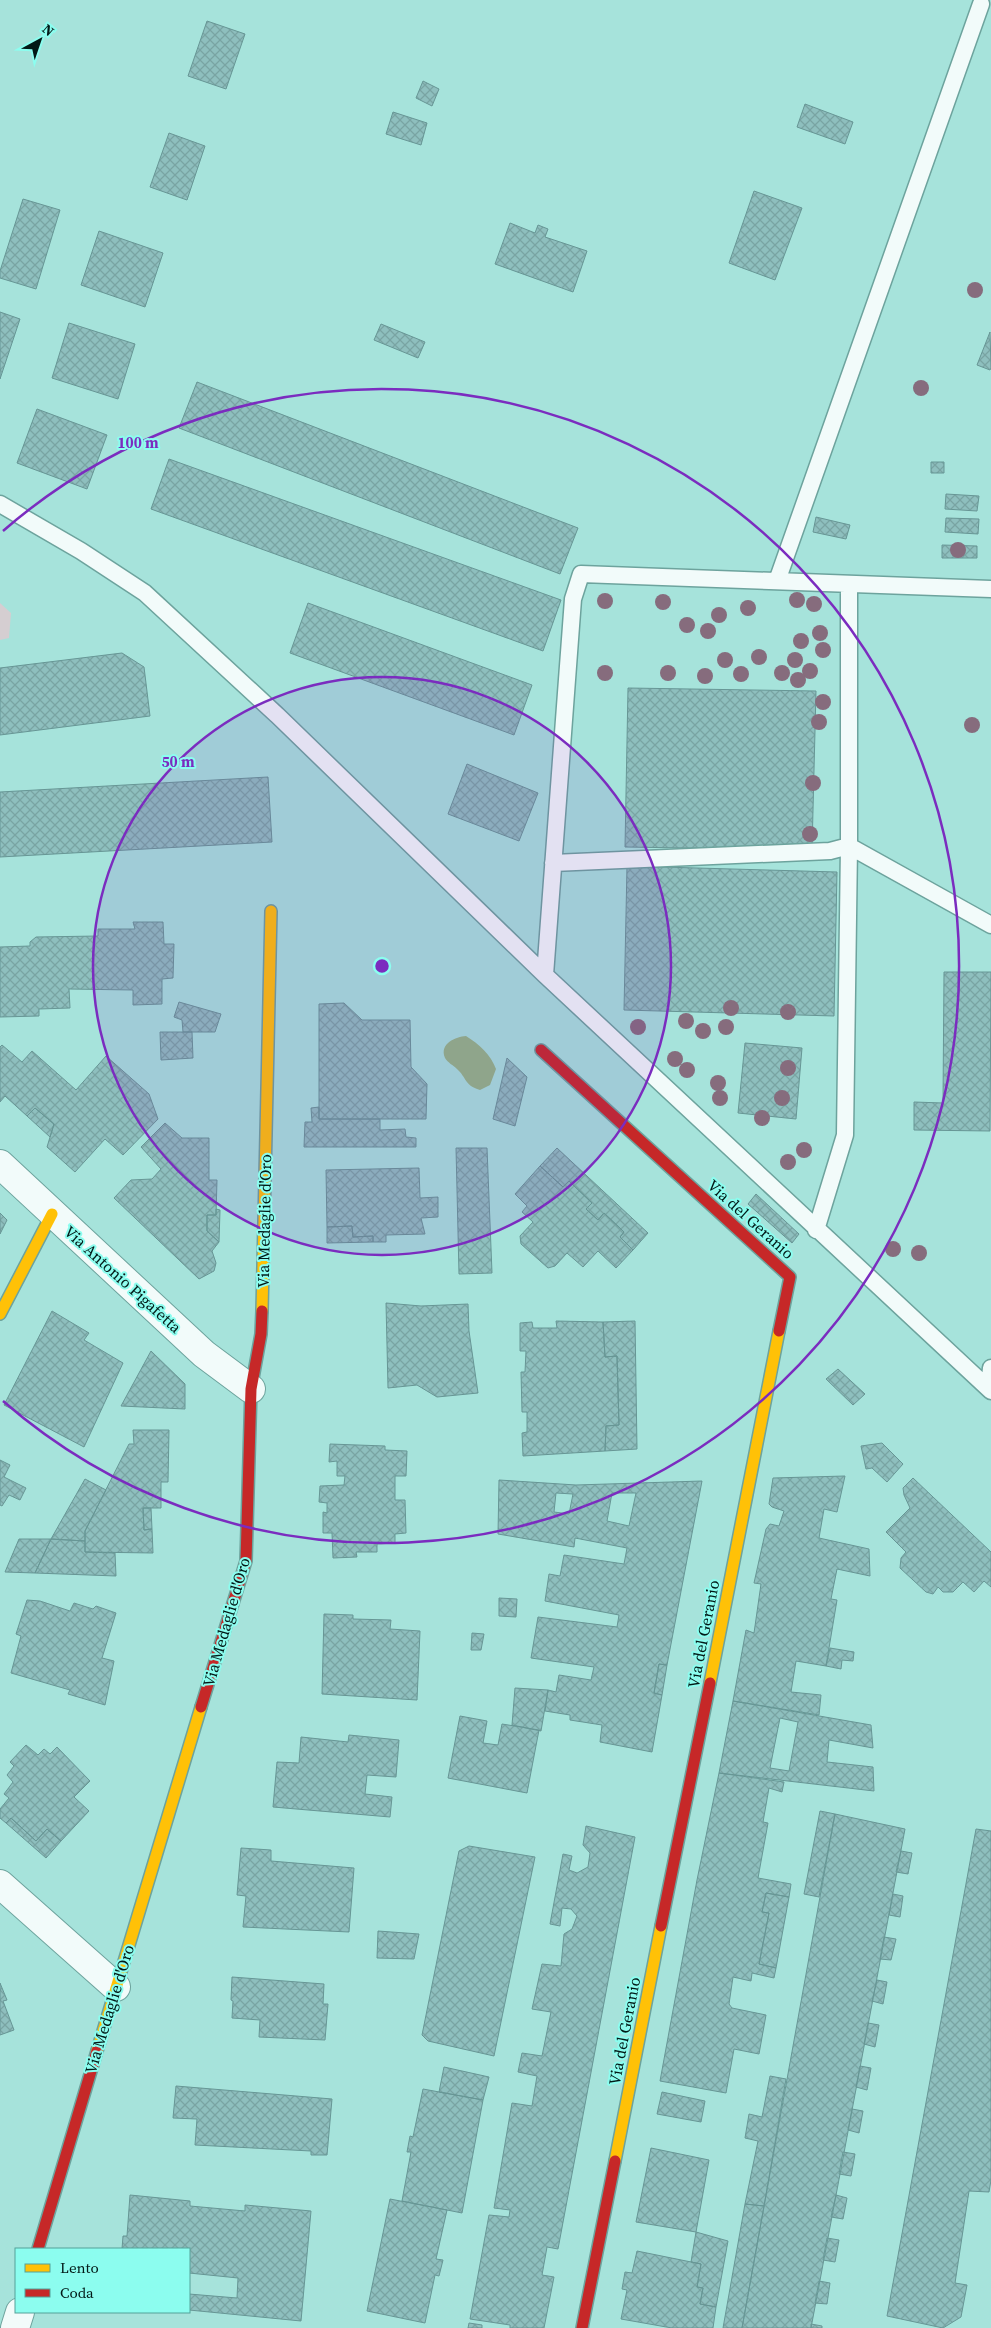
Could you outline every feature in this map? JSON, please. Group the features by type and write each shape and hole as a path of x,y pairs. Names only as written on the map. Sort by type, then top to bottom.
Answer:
{"street":[{"name":"Via Medaglie d'Oro","path":"38,2248 246,1561 250,1389 261,1334 271,911"},
{"name":"Via del Geranio","path":"541,1050 790,1277 582,2328"},
{"name":"Via Antonio Pigafetta","path":"0,1164 204,1354 250,1389"},
{"path":"0,1314 52,1214"},
{"path":"0,1884 116,1987"},
{"path":"15,2328 20,2313"}],"lane":[{"path":"776,581 981,4"},
{"path":"0,504 81,551 145,593 277,715 545,975 816,1230 990,1390"},
{"path":"545,975 573,599 581,574 991,589"},
{"path":"816,1230 845,1135 849,846 849,584"},
{"path":"553,863 830,852 849,846 991,925"},
{"path":"990,1390 991,1368"}],"shaded area":[{"path":"0,603 11,613 9,638 0,640"},
{"path":"466,1036 484,1050 496,1069 490,1085 480,1090 468,1084 460,1072 445,1058 444,1048 446,1045 453,1039"}],"building":[{"path":"207,21 245,34 226,89 188,76"},
{"path":"423,81 439,89 432,106 416,98"},
{"path":"805,104 853,122 845,144 797,127"},
{"path":"393,112 427,123 421,145 386,134"},
{"path":"169,133 205,146 187,200 150,187"},
{"path":"754,191 802,208 775,280 729,263"},
{"path":"23,199 60,210 36,289 0,278 0,271"},
{"path":"510,223 535,233 538,225 548,229 545,237 587,251 573,292 495,264"},
{"path":"99,231 163,253 145,307 81,285"},
{"path":"0,312 20,319 0,379"},
{"path":"69,323 135,344 118,399 52,378"},
{"path":"381,324 425,342 418,358 374,340"},
{"path":"990,332 991,368 990,370 977,365"},
{"path":"197,382 578,528 560,574 179,428"},
{"path":"37,409 107,435 87,489 17,463"},
{"path":"169,459 561,600 543,651 151,509"},
{"path":"931,462 944,462 944,473 931,473"},
{"path":"946,494 979,496 977,511 945,509"},
{"path":"816,517 850,525 846,539 813,532"},
{"path":"946,518 979,519 978,534 945,532"},
{"path":"942,545 977,546 977,558 942,558"},
{"path":"308,603 532,685 514,735 290,653"},
{"path":"122,653 144,667 150,716 0,735 0,668"},
{"path":"628,688 816,691 812,850 625,847"},
{"path":"467,764 538,793 519,841 448,814"},
{"path":"268,777 272,842 0,857 0,792"},
{"path":"627,866 837,872 834,1016 624,1010"},
{"path":"133,922 163,922 164,944 174,944 173,978 162,979 162,1004 133,1005 133,990 69,989 70,1008 39,1009 39,1016 0,1017 0,947 30,946 30,942 36,937 98,936 98,929 135,929"},
{"path":"944,972 991,972 990,1131 914,1130 914,1102 943,1103"},
{"path":"179,1002 221,1014 215,1032 183,1032 182,1020 174,1017"},
{"path":"344,1003 362,1020 410,1020 411,1067 427,1084 426,1119 319,1119 319,1004"},
{"path":"160,1032 192,1032 193,1058 161,1060"},
{"path":"745,1043 802,1048 796,1119 738,1113"},
{"path":"2,1045 22,1062 32,1051 76,1090 106,1056 149,1094 158,1119 123,1155 105,1139 75,1172 47,1147 54,1124 35,1108 27,1116 5,1096 0,1102 0,1047"},
{"path":"507,1058 527,1077 515,1126 493,1119"},
{"path":"319,1107 319,1119 380,1119 380,1130 405,1129 406,1137 416,1138 416,1147 304,1147 305,1122 312,1122 311,1108"},
{"path":"35,1108 54,1124 50,1137 27,1116"},
{"path":"165,1123 182,1138 209,1138 209,1180 217,1180 216,1215 207,1215 207,1231 219,1242 212,1251 216,1263 214,1271 199,1279 114,1198 131,1180 152,1179 161,1169 141,1147"},
{"path":"456,1148 487,1148 492,1273 459,1274"},
{"path":"557,1148 648,1233 633,1250 620,1237 624,1232 604,1213 598,1220 586,1209 592,1203 569,1181 563,1187 540,1166"},
{"path":"540,1166 563,1187 569,1181 592,1203 586,1209 598,1220 604,1213 624,1232 620,1237 633,1250 616,1268 598,1251 583,1267 567,1253 555,1266 548,1268 521,1244 520,1236 533,1222 522,1212 527,1206 515,1194"},
{"path":"419,1168 420,1198 438,1197 438,1217 421,1218 425,1234 386,1235 386,1242 373,1242 373,1236 353,1237 352,1226 327,1227 326,1170"},
{"path":"756,1194 799,1234 792,1243 748,1204"},
{"path":"216,1209 220,1210 219,1242 207,1231 207,1215 216,1215"},
{"path":"0,1213 7,1220 0,1234"},
{"path":"352,1226 353,1237 373,1236 373,1242 327,1243 327,1227"},
{"path":"386,1303 421,1306 468,1304 469,1331 478,1393 437,1397 417,1385 388,1388"},
{"path":"52,1311 89,1333 84,1340 123,1363 84,1447 4,1405"},
{"path":"556,1321 603,1322 605,1357 617,1356 619,1425 606,1426 605,1451 523,1456 522,1433 527,1432 527,1412 522,1412 521,1372 525,1372 526,1351 520,1351 520,1323 532,1322 533,1328 557,1328"},
{"path":"635,1321 637,1449 605,1451 606,1426 619,1425 617,1356 605,1357 603,1322"},
{"path":"151,1351 185,1384 185,1409 121,1406"},
{"path":"838,1369 865,1394 853,1405 826,1379"},
{"path":"133,1430 169,1430 168,1482 161,1482 161,1508 143,1508 144,1530 152,1529 153,1553 85,1552 85,1531 129,1444 134,1444"},
{"path":"882,1443 903,1464 887,1482 872,1468 866,1469 861,1446"},
{"path":"330,1444 385,1446 385,1450 407,1451 406,1476 395,1476 395,1500 405,1500 406,1533 395,1534 395,1543 377,1544 377,1552 356,1552 357,1557 333,1558 332,1533 323,1533 323,1512 327,1513 327,1503 319,1502 320,1486 344,1485 345,1476 337,1476 337,1461 329,1462"},
{"path":"0,1460 10,1465 4,1477 26,1488 20,1500 9,1495 2,1506 0,1505"},
{"path":"845,1476 837,1512 824,1509 819,1538 869,1549 870,1576 837,1569 831,1599 837,1600 826,1666 796,1661 791,1692 821,1695 819,1715 733,1701 746,1630 754,1633 761,1584 754,1583 766,1529 770,1524 779,1526 784,1511 769,1504 773,1478"},
{"path":"913,1478 991,1552 991,1587 984,1581 974,1592 963,1582 953,1592 943,1592 938,1587 933,1594 926,1592 900,1568 901,1558 906,1552 886,1532 910,1508 903,1488"},
{"path":"85,1479 106,1490 85,1531 85,1541 51,1539"},
{"path":"499,1480 576,1485 702,1481 667,1665 659,1664 654,1693 662,1695 652,1752 600,1742 602,1725 570,1720 570,1715 545,1711 548,1690 556,1692 559,1675 591,1680 594,1667 531,1658 538,1617 617,1627 619,1615 545,1601 549,1574 560,1576 564,1555 624,1564 627,1548 575,1538 574,1547 498,1534","holes":["556,1493 573,1494 569,1514 554,1512","612,1493 636,1493 629,1526 607,1521"]},
{"path":"143,1508 151,1508 152,1529 144,1530"},
{"path":"19,1539 51,1539 35,1573 5,1572"},
{"path":"51,1539 85,1541 85,1552 115,1553 116,1576 35,1573"},
{"path":"499,1598 517,1599 516,1617 499,1616"},
{"path":"27,1600 40,1601 70,1611 74,1603 93,1609 96,1606 116,1613 102,1658 114,1661 105,1705 68,1694 70,1690 11,1673 21,1636 16,1634"},
{"path":"324,1614 353,1615 353,1619 391,1620 390,1629 420,1631 417,1700 322,1694"},
{"path":"472,1633 484,1634 481,1650 471,1650"},
{"path":"830,1648 854,1652 853,1661 842,1660 841,1669 826,1666"},
{"path":"659,1664 667,1665 662,1695 654,1693"},
{"path":"515,1688 548,1690 541,1731 512,1725"},
{"path":"733,1701 871,1725 873,1748 829,1740 827,1762 873,1767 874,1791 719,1773","holes":["780,1718 798,1722 789,1771 770,1768"]},
{"path":"460,1716 487,1721 483,1743 498,1745 502,1724 539,1730 527,1793 448,1778"},
{"path":"349,1735 399,1740 396,1777 367,1775 365,1794 392,1797 390,1817 273,1807 277,1762 299,1763 301,1737 348,1742"},
{"path":"26,1745 38,1755 44,1749 50,1754 57,1747 90,1781 74,1797 89,1811 61,1841 47,1829 36,1841 11,1818 6,1823 0,1818 0,1809 9,1798 4,1794 13,1782 7,1775 14,1766 10,1762"},
{"path":"719,1773 784,1782 782,1792 769,1788 763,1822 768,1823 758,1878 791,1884 789,1897 766,1893 762,1912 769,1913 759,1964 776,1968 774,1978 752,1973 751,1981 733,1977 729,2004 732,2008 766,2015 759,2054 734,2049 726,2093 660,2081"},
{"path":"820,1811 835,1814 819,1897 804,1894"},
{"path":"835,1814 905,1829 811,2328 742,2328"},
{"path":"11,1818 36,1841 47,1829 61,1841 46,1858 6,1823"},
{"path":"586,1826 635,1837 558,2249 547,2247 542,2275 554,2277 544,2328 510,2328 510,2325 470,2319 489,2215 509,2217 510,2210 494,2208 512,2103 532,2106 537,2076 518,2072 522,2053 542,2056 551,2012 532,2009 542,1964 561,1966 564,1934 572,1929 577,1916 571,1909 562,1908 560,1926 550,1924 563,1854 572,1856 569,1870 577,1873 588,1867 590,1853 583,1845"},
{"path":"976,1829 991,1831 991,2180 989,2192 969,2191 955,2283 967,2285 961,2317 943,2328 887,2316"},
{"path":"469,1846 535,1857 494,2056 428,2041 422,2035 459,1851"},
{"path":"241,1848 271,1850 271,1861 354,1868 349,1932 243,1927 246,1896 237,1895"},
{"path":"901,1851 912,1853 908,1874 896,1872"},
{"path":"766,1893 789,1897 776,1968 759,1964 769,1913 762,1912"},
{"path":"893,1894 903,1896 900,1917 889,1915"},
{"path":"378,1931 419,1934 414,1959 377,1958"},
{"path":"884,1937 896,1939 891,1960 880,1959"},
{"path":"232,1977 324,1984 323,2004 328,2004 325,2040 259,2037 260,2020 232,2018"},
{"path":"877,1980 887,1982 883,2004 872,2001"},
{"path":"0,1983 7,2000 3,2001 14,2030 0,2035"},
{"path":"868,2023 879,2025 875,2047 864,2044"},
{"path":"860,2066 871,2068 867,2090 856,2087"},
{"path":"444,2067 489,2077 483,2100 439,2092"},
{"path":"770,2076 786,2079 764,2206 745,2204 758,2141 745,2138 749,2114 762,2117"},
{"path":"176,2086 332,2099 327,2155 311,2155 311,2151 195,2145 197,2119 173,2118"},
{"path":"423,2089 483,2100 462,2213 402,2201 411,2152 407,2152 410,2136 413,2137"},
{"path":"662,2092 705,2101 701,2122 657,2114"},
{"path":"852,2109 863,2111 859,2133 848,2130"},
{"path":"651,2148 709,2160 696,2232 636,2222"},
{"path":"843,2152 855,2154 851,2176 839,2174"},
{"path":"130,2195 190,2201 190,2206 245,2211 245,2205 311,2211 301,2321 190,2310 190,2294 237,2298 238,2278 190,2273 190,2248 122,2248 123,2236 127,2236"},
{"path":"836,2195 847,2198 843,2219 831,2217"},
{"path":"390,2199 447,2210 436,2259 443,2260 439,2276 435,2275 425,2323 367,2311"},
{"path":"745,2204 764,2206 742,2328 723,2328"},
{"path":"696,2232 728,2241 716,2307 700,2304 703,2288 697,2287 701,2264 691,2262"},
{"path":"827,2238 839,2240 835,2262 823,2260"},
{"path":"637,2251 701,2264 697,2287 703,2288 700,2304 716,2307 713,2328 672,2328 621,2319 627,2290 622,2289 625,2272 632,2273"},
{"path":"819,2281 830,2283 827,2304 815,2303"},
{"path":"469,2323 482,2325 482,2328 468,2328"},
{"path":"811,2324 822,2326 822,2328 811,2328"}],"traffic: slow":[{"path":"262,1311 271,911"},
{"path":"0,1314 52,1214"},
{"path":"710,1683 779,1331"},
{"path":"97,2051 201,1707"},
{"path":"615,2161 661,1926"}],"traffic: jam":[{"path":"541,1050 790,1277 779,1331"},
{"path":"201,1707 246,1561 251,1389 261,1334 262,1311"},
{"path":"661,1926 710,1683"},
{"path":"38,2248 97,2051"},
{"path":"582,2328 615,2161"}]}
